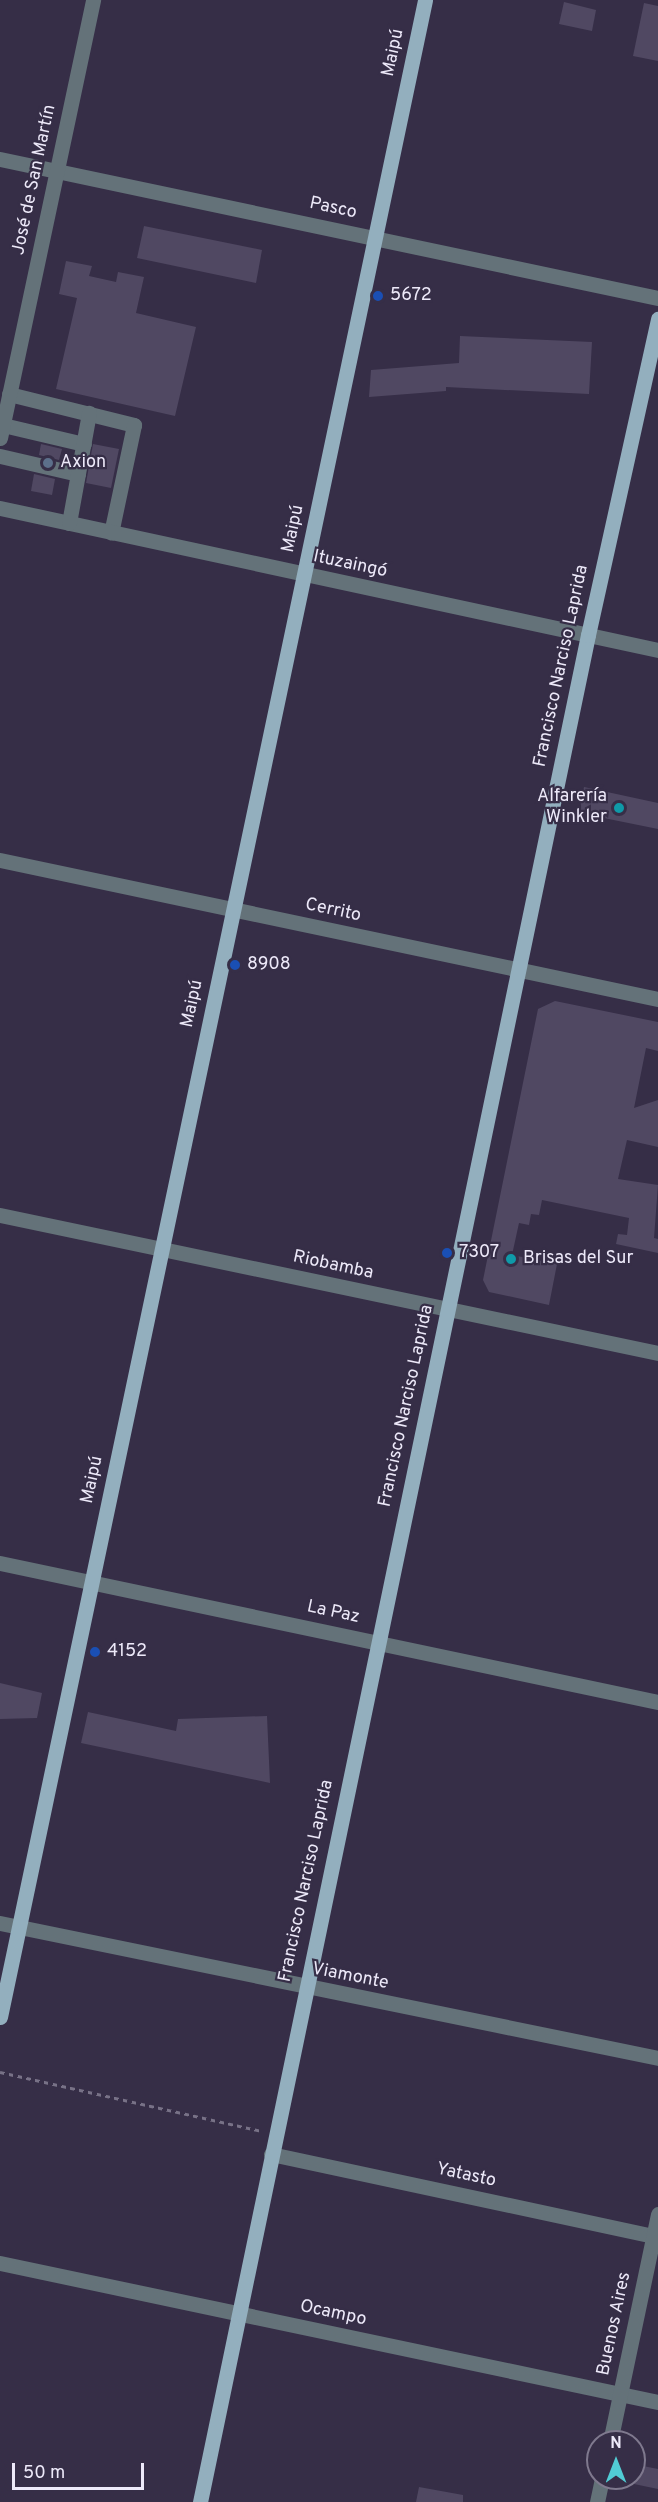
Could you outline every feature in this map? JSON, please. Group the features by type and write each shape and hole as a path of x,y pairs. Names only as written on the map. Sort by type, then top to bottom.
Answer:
{"main road":[{"name":"Maipú","path":"0,2017 425,0"},
{"name":"Francisco Narciso Laprida","path":"200,2502 588,635 658,319"}],"street":[{"name":"José de San Martín","path":"1,432 93,0"},
{"name":"Pasco","path":"0,159 658,298"},
{"path":"9,394 134,425 111,533"},
{"path":"69,523 89,413"},
{"path":"1,432 84,444"},
{"path":"0,456 78,474"},
{"name":"Ituzaingó","path":"0,508 304,576 658,650"},
{"name":"Cerrito","path":"0,860 658,999"},
{"name":"Riobamba","path":"0,1215 658,1353"},
{"name":"La Paz","path":"0,1563 658,1702"},
{"name":"Viamonte","path":"0,1923 305,1988 658,2058"},
{"name":"Yatasto","path":"271,2154 653,2236"},
{"name":"Buenos Aires","path":"612,2430 658,2214"},
{"name":"Ocampo","path":"0,2264 658,2402"}],"path":[{"path":"0,2072 275,2134"}],"building":[{"path":"564,2 596,10 592,31 559,24"},
{"path":"644,3 658,6 658,61 633,56"},
{"path":"144,226 262,250 256,283 137,258"},
{"path":"66,261 92,266 89,276 116,282 118,272 144,277 136,313 196,327 175,416 56,389 77,298 59,294"},
{"path":"460,336 592,342 589,394 446,387 446,391 369,397 371,370 459,363"},
{"path":"41,444 62,449 59,460 39,455"},
{"path":"93,444 119,449 111,488 86,483"},
{"path":"34,474 55,479 52,495 31,491"},
{"name":"Alfarería Winkler","path":"584,787 658,803 658,829 579,813"},
{"path":"555,1001 658,1022 658,1051 646,1048 634,1108 658,1100 658,1147 627,1140 618,1179 658,1185 654,1238 658,1239 658,1253 616,1244 618,1234 627,1235 629,1218 542,1200 539,1215 531,1214 529,1225 519,1223 512,1255 557,1264 549,1305 489,1292 483,1280 538,1009"},
{"path":"0,1683 42,1693 37,1718 0,1719"},
{"path":"88,1712 176,1731 178,1719 267,1716 270,1783 81,1743"},
{"path":"646,2467 658,2469 658,2489 646,2486"},
{"path":"419,2487 463,2495 463,2502 416,2502"}],"place":[{"name":"5672","path":"378,296"},
{"name":"Axion","path":"48,463"},
{"name":"Alfarería Winkler","path":"619,808"},
{"name":"8908","path":"235,965"},
{"name":"7307","path":"447,1253"},
{"name":"Brisas del Sur","path":"511,1259"},
{"name":"4152","path":"95,1652"}]}
